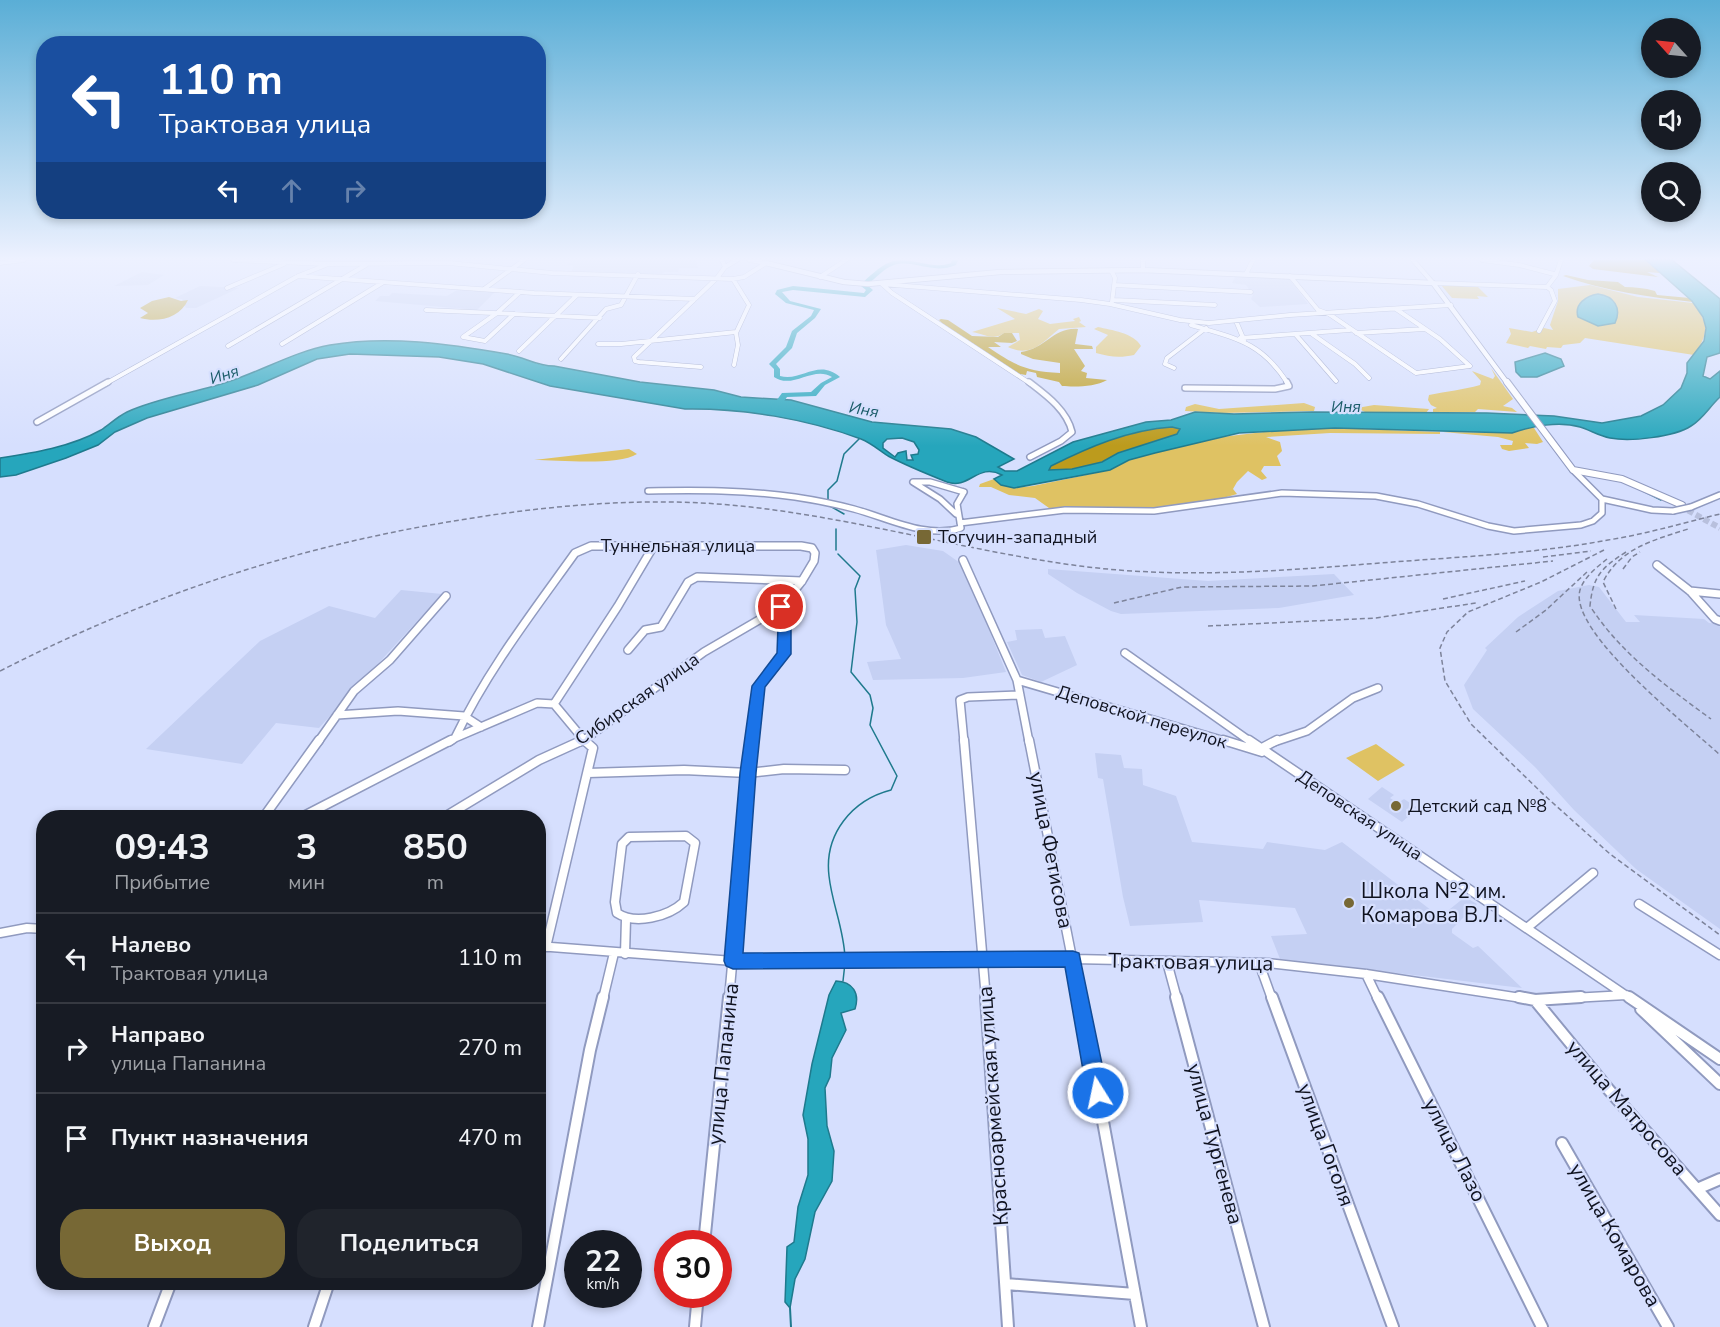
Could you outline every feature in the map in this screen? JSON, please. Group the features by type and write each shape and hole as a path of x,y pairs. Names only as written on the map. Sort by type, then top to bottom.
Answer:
{"main road":[{"path":"1464,322 1573,470 1606,476"},
{"path":"1563,456 1580,467 1646,488 1678,507"}],"street":[{"path":"37,422 216,322"},
{"path":"228,346 270,322"},
{"path":"282,344 318,322"},
{"path":"485,322 463,338 485,341 505,322"},
{"path":"519,351 549,322"},
{"path":"561,359 596,322"},
{"path":"671,322 634,357 635,360 701,367"},
{"path":"734,365 738,345 736,332 743,322"},
{"path":"939,322 1031,384 1057,408 1071,425 1071,432 1061,441 1029,457"},
{"path":"1185,322 1205,330 1244,339 1350,330"},
{"path":"1199,322 1223,322"},
{"path":"1185,388 1275,389 1289,386 1276,365 1244,339 1236,322"},
{"path":"1339,322 1416,373 1470,366 1415,322"},
{"path":"1539,331 1544,322"},
{"path":"1174,368 1165,364 1167,358 1205,330 1209,323"},
{"path":"1356,333 1425,329"},
{"path":"598,344 736,332"},
{"path":"1311,333 1355,364 1369,378"},
{"path":"1296,335 1336,381"},
{"path":"1573,470 1602,499 1652,510 1691,507 1720,495"},
{"path":"1587,485 1587,480 1606,476"},
{"path":"648,491 690,489 753,492 831,504 935,531 961,528 960,521 956,502 958,496 964,492 950,490 925,480 913,482 948,504 960,521"},
{"path":"960,521 1065,510 1154,511 1282,494 1336,493 1376,496 1418,504 1488,526 1514,531 1544,530 1593,521 1602,513 1602,499"},
{"name":"Туннельная улица","path":"455,738 464,716 500,654 575,553 591,546 801,546 812,549 815,553 814,561"},
{"path":"554,704 618,606 653,547"},
{"name":"улица Фетисова","path":"963,560 1017,680 1073,959 1141,1327"},
{"name":"Сибирская улица","path":"456,810 539,760 584,740 704,652 781,607 802,581 814,561"},
{"path":"1657,565 1690,591 1714,619 1720,621"},
{"path":"628,650 647,627 661,627 688,582 697,577 802,581"},
{"path":"1690,591 1720,594"},
{"path":"269,810 354,691 390,660 446,596"},
{"name":"улица Папанина","path":"705,1230 733,961 748,773 759,686 784,654 781,607"},
{"name":"Деповская улица","path":"1125,653 1264,751 1528,927 1720,1059"},
{"name":"Деповской переулок","path":"1017,680 1264,751"},
{"path":"1264,751 1284,737 1307,731 1353,698 1378,688"},
{"name":"Красноармейская улица","path":"1008,1327 983,959 960,700 968,697 1020,695"},
{"path":"316,810 455,738 537,703 554,704 593,748 546,931"},
{"path":"337,715 398,711 464,716 481,727"},
{"path":"588,773 684,770 748,773 784,769 845,770"},
{"path":"686,836 692,838 695,843 684,902 679,909 668,914 626,920 617,913 615,902 622,844 629,837 686,836"},
{"path":"1528,927 1593,873"},
{"path":"1639,904 1720,955"},
{"path":"546,1284 590,1050 619,954 626,920"},
{"path":"0,933 36,929"},
{"name":"Трактовая улица","path":"546,946 619,954 733,961 1073,959 1259,963 1366,974 1535,999 1626,995"},
{"name":"улица Тургенева","path":"1167,962 1264,1327"},
{"name":"улица Гоголя","path":"1259,963 1393,1327"},
{"name":"улица Лазо","path":"1366,974 1542,1327"},
{"name":"Деповская улица","path":"1626,995 1720,1084"},
{"name":"улица Матросова","path":"1535,999 1609,1090 1720,1215"},
{"name":"улица Комарова","path":"1562,1143 1668,1327"},
{"path":"1697,1189 1720,1179"},
{"path":"1006,1284 1135,1294"},
{"path":"154,1327 168,1290"},
{"path":"314,1327 326,1290"},
{"path":"538,1327 545,1290"},
{"path":"695,1327 697,1308"}],"shaded area":[{"path":"951,322 972,336 998,337 1004,333 1012,333 1017,341 994,342 1001,347 988,347 1022,366 1038,371 1060,373 1060,363 1033,359 1021,352 1037,347 1062,331 1078,329 1075,344 1092,346 1093,349 1074,349 1085,366 1081,371 1087,373 1086,378 1107,380 1091,385 1062,386 1059,382 1037,377 1036,373 1027,371 1026,375 1020,374 942,323"},
{"path":"1005,322 1045,322 1050,324 1079,322 1086,327 1059,329 1036,347 1023,351 1008,347 1020,340 1019,333 1004,333 992,337 972,332"},
{"path":"1551,322 1704,322 1705,329 1702,341 1694,355 1585,338 1580,343 1546,349 1506,343 1511,334 1509,328 1532,332 1544,328 1553,330"},
{"path":"1098,327 1128,335 1141,346 1134,355 1129,356 1115,357 1096,353 1096,347 1108,335 1094,329"},
{"path":"1491,368 1513,399 1503,406 1517,412 1478,409 1475,412 1433,412 1433,409 1437,408 1431,405 1428,400 1429,395 1480,385 1481,381 1472,371 1493,379 1495,376"},
{"path":"1304,403 1315,407 1314,411 1220,413 1185,411 1186,407 1195,404 1219,409"},
{"path":"1374,405 1429,409 1426,413 1365,412 1357,408"},
{"path":"1172,427 1180,429 1177,434 1118,453 1102,462 1072,469 1049,471 1050,466 1109,440"},
{"path":"1528,427 1534,428 1543,442 1525,443 1529,448 1509,451 1502,449 1500,445 1512,445 1513,441 1498,437 1443,432 1512,433"},
{"path":"1335,428 1440,432 1440,434 1330,433 1266,437 1280,442 1282,451 1277,456 1281,466 1264,466 1261,471 1267,478 1262,480 1248,471 1233,489 1237,494 1216,500 1153,509 1049,508 1035,498 1009,495 991,487 979,487 980,484 994,479 1001,485 1014,488 1110,470 1129,460 1213,438 1280,430"},
{"path":"629,449 637,454 616,460 588,462 534,460"},
{"path":"906,545 943,551 963,565 1006,672 963,678 873,680 867,662 901,659 886,625 876,550"},
{"path":"1048,569 1208,581 1334,574 1354,595 1279,608 1121,614 1077,593 1048,574"},
{"path":"1589,585 1599,587 1626,622 1640,622 1634,615 1704,619 1709,623 1720,624 1720,929 1636,869 1574,810 1535,767 1473,709 1464,685 1487,650 1485,648 1518,617 1558,591"},
{"path":"401,590 442,594 319,728 276,723 242,764 146,749 260,641 329,606 375,618"},
{"path":"1042,629 1045,638 1065,636 1077,665 1041,682 1022,675 1007,642 1017,640 1015,630"},
{"path":"1376,744 1405,765 1378,781 1346,758"},
{"path":"1095,753 1121,755 1124,768 1142,769 1143,785 1176,796 1192,842 1263,849 1267,842 1325,850 1342,842 1440,917 1465,897 1477,904 1452,929 1452,933 1473,948 1478,946 1522,988 1280,959 1271,936 1307,934 1295,908 1199,900 1203,922 1130,926 1103,779 1098,778"},
{"name":"Детский сад №8","path":"1382,787 1394,795 1390,798 1398,803 1404,799 1418,808 1402,822 1368,799"}],"water":[{"path":"1589,322 1615,322 1615,323 1598,326"},
{"path":"1704,322 1720,322 1720,353 1707,357 1703,376 1710,379 1720,371 1720,397 1691,426 1663,436 1640,439 1610,438 1580,427 1563,424 1537,426 1512,433 1335,428 1239,433 1129,460 1110,470 1014,488 1001,485 994,479 1002,475 994,472 986,472 962,482 947,482 895,460 861,439 797,420 729,410 685,409 550,386 483,364 439,357 350,354 317,359 258,385 147,418 115,432 98,445 66,458 16,475 0,477 0,458 65,445 101,430 123,414 140,407 223,384 294,355 330,345 352,342 419,342 463,347 513,355 542,365 640,382 714,390 741,397 791,400 872,422 951,429 976,437 1014,459 998,467 1005,471 1017,471 1073,442 1146,422 1171,420 1195,412 1234,414 1487,413 1554,416 1602,423 1641,416 1663,405 1681,388 1687,373 1687,363 1704,341","holes":["1172,427 1180,429 1177,434 1118,453 1102,462 1072,469 1049,470 1051,466 1109,440 1156,429","902,438 914,442 919,450 918,454 911,455 913,460 907,460 906,451 898,453 895,457 883,448 883,443 887,439"]},
{"path":"1545,353 1561,359 1564,366 1537,377 1521,377 1516,372 1515,362"},
{"path":"836,981 851,986 857,998 855,1009 841,1013 846,1030 832,1058 830,1077 825,1088 827,1126 834,1151 832,1181 815,1212 805,1259 795,1279 790,1308 785,1302 787,1247 794,1242 798,1207 808,1175 808,1139 803,1115 812,1064 829,995"}],"waterway":[{"path":"775,408 785,395 813,394 823,384 837,377 830,372 822,371 790,379 777,377 777,369 772,364 789,348 794,332 807,322"},
{"path":"828,502 828,490 837,481 844,454 859,439"},
{"path":"1643,491 1661,500"},
{"path":"830,506 844,514"},
{"path":"836,529 836,550"},
{"path":"838,554 860,576 855,589 857,622 851,672 870,695 873,708 870,725 897,776 891,790 864,802 853,811 836,833 831,846 829,876 845,958"},
{"path":"843,981 845,963"},
{"path":"790,1308 791,1327"}],"tunnel":[{"path":"1680,506 1720,528"}],"railway":[{"path":"0,671 54,645 162,599 270,563 383,534 470,518 556,507 641,502 722,504 825,518 978,549 1080,566 1192,573 1305,569 1523,552 1622,538 1720,514"},
{"path":"1616,609 1603,582 1610,570 1628,553 1639,547 1688,529"},
{"path":"1604,550 1541,582 1468,612 1447,632 1440,648 1445,681 1471,724 1544,795 1610,854 1720,935"},
{"path":"1543,557 1591,551"},
{"path":"1626,552 1604,568 1593,587 1590,606 1630,654 1711,719"},
{"path":"1623,569 1632,557 1640,552"},
{"path":"1607,559 1588,577 1580,590 1581,608 1593,630 1634,678 1720,755"},
{"path":"1114,603 1182,587 1313,586 1553,561"},
{"path":"1516,632 1546,610 1587,572"},
{"path":"1443,599 1525,581"},
{"path":"1208,626 1376,618 1476,603"}],"place":[{"name":"Тогучин-западный","path":"924,537"},
{"name":"Детский сад №8","path":"1396,806"},
{"name":"Школа №2 им. Комарова В.Л.","path":"1349,903"}],"route":[{"path":"781,607 784,654 759,686 748,773 733,961 1073,959 1098,1093"}],"water label":[{"name":"Иня","path":"224,374"},
{"name":"Иня","path":"1346,406"},
{"name":"Иня","path":"864,409"}]}
